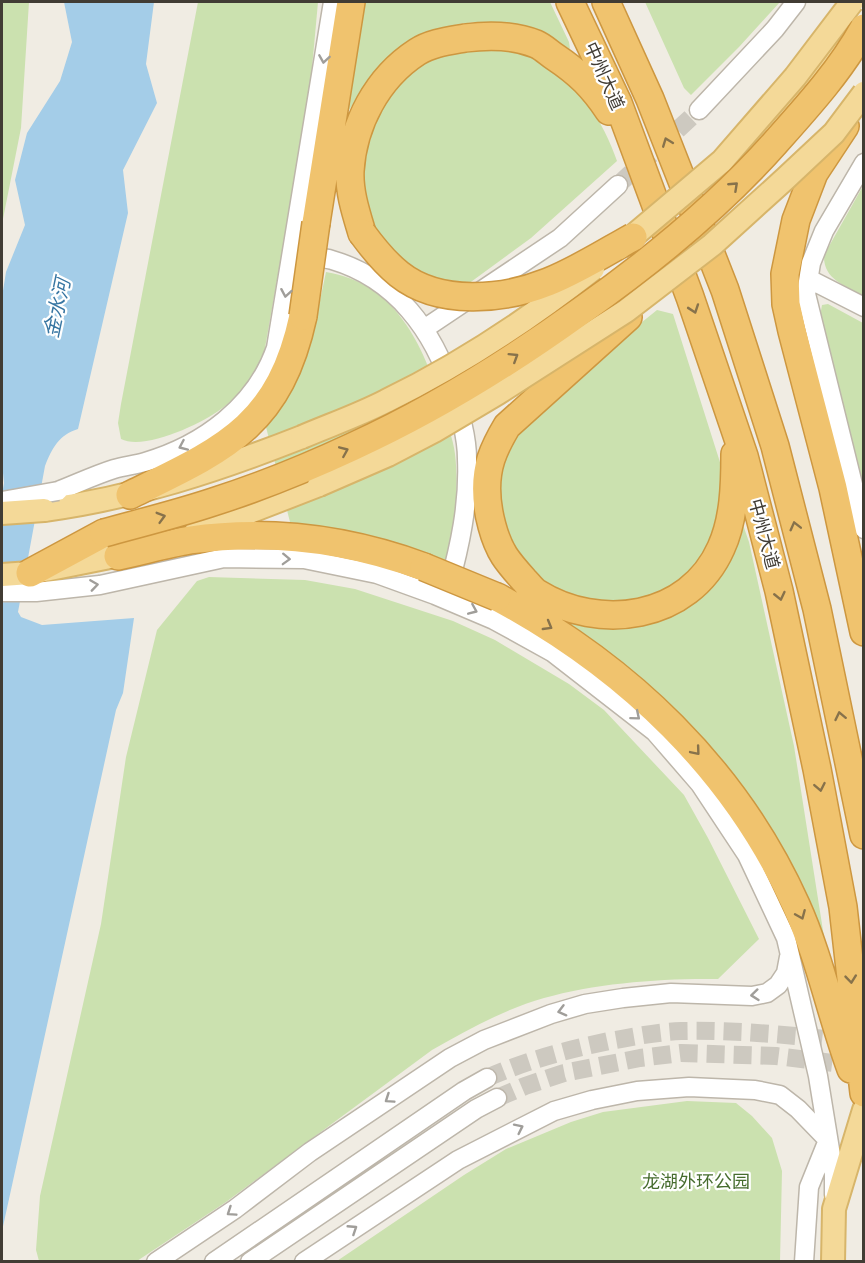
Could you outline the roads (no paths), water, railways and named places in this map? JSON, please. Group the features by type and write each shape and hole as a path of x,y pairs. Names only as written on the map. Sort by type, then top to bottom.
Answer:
{"highway":[{"path":"130,495 200,461 243,431 267,405 280,385 298,340 303,316 351,2"},
{"name":"中州大道","path":"570,2 618,103 690,297 744,456 779,591 843,907 864,1093"},
{"name":"中州大道","path":"606,2 650,99 725,290 775,446 817,609 864,835"},
{"path":"615,2 621,36"},
{"path":"823,40 841,2"},
{"path":"33,583 104,533 213,502 352,447 441,402 540,340 636,272 693,225 748,174 825,87 864,28"},
{"path":"633,237 549,282 515,292 485,296 447,294 418,286 377,254 362,233 353,205 350,172 361,120 376,93 394,70 418,51 442,42 472,37 506,36 536,45 578,73 596,91 634,147"},
{"path":"864,98 814,173 796,220 785,274 786,304 832,488 864,632"},
{"path":"673,274 507,426 491,460 486,492 496,542 508,563 536,592 561,604 587,613 614,616 654,609 677,598 703,576 722,547 731,511 735,467 735,429"},
{"path":"118,556 189,540 284,536 353,545 424,567 497,597 556,631 615,674 691,744 747,817 796,904 823,980 837,1032 864,1102"}],"main road":[{"path":"2,513 81,505 130,495 216,470 384,402 464,359 512,330 553,300 633,237 722,161 788,85 852,2"},
{"path":"722,161 764,137 864,16"},
{"path":"2,575 33,583 173,541 319,485 388,455 434,431 626,311 712,245 834,133 864,93"},
{"path":"833,1262 834,1209 864,1110"}],"street":[{"path":"2,501 58,491 190,444 227,419 251,395 272,360 276,348 333,2"},
{"path":"699,110 775,29 796,2"},
{"path":"864,163 824,231 812,262 806,294 864,529"},
{"path":"424,329 560,238 618,185"},
{"path":"292,254 329,259 362,272 386,289 408,308 424,329 447,374 466,439 467,457 464,524 445,599"},
{"path":"809,279 864,307"},
{"path":"2,592 33,583 100,585 224,558 304,559 377,574 445,599 494,620 552,652 655,732 700,784 747,855 786,938 818,1076 834,1174 834,1209"},
{"path":"156,1262 235,1209 310,1152 366,1114 450,1058 484,1040 551,1014 585,1004 614,999 671,993 752,996 767,993 778,985 786,973 790,955"},
{"path":"214,1262 464,1090 487,1078"},
{"path":"304,1262 458,1160 554,1111 592,1100 637,1091 689,1087 755,1090 780,1095 798,1109 828,1140"},
{"path":"250,1262 476,1109 497,1098"},
{"path":"804,1262 809,1187 828,1140"}],"water":[{"name":"金水河","path":"64,2 154,2 146,64 157,103 123,170 128,213 78,429 57,443 45,466 18,612 21,617 42,625 134,618 123,693 116,710 2,1231 2,495 4,483 2,297 6,272 25,225 15,180 27,133 60,81 72,42"}],"tunnel":[{"path":"618,185 699,110"},
{"path":"487,1078 562,1052 663,1032 745,1032 850,1042"},
{"path":"497,1098 564,1073 640,1058 681,1053 776,1056 857,1066"}],"park label":[{"name":"龙湖外环公园","path":"696,1182"}]}
